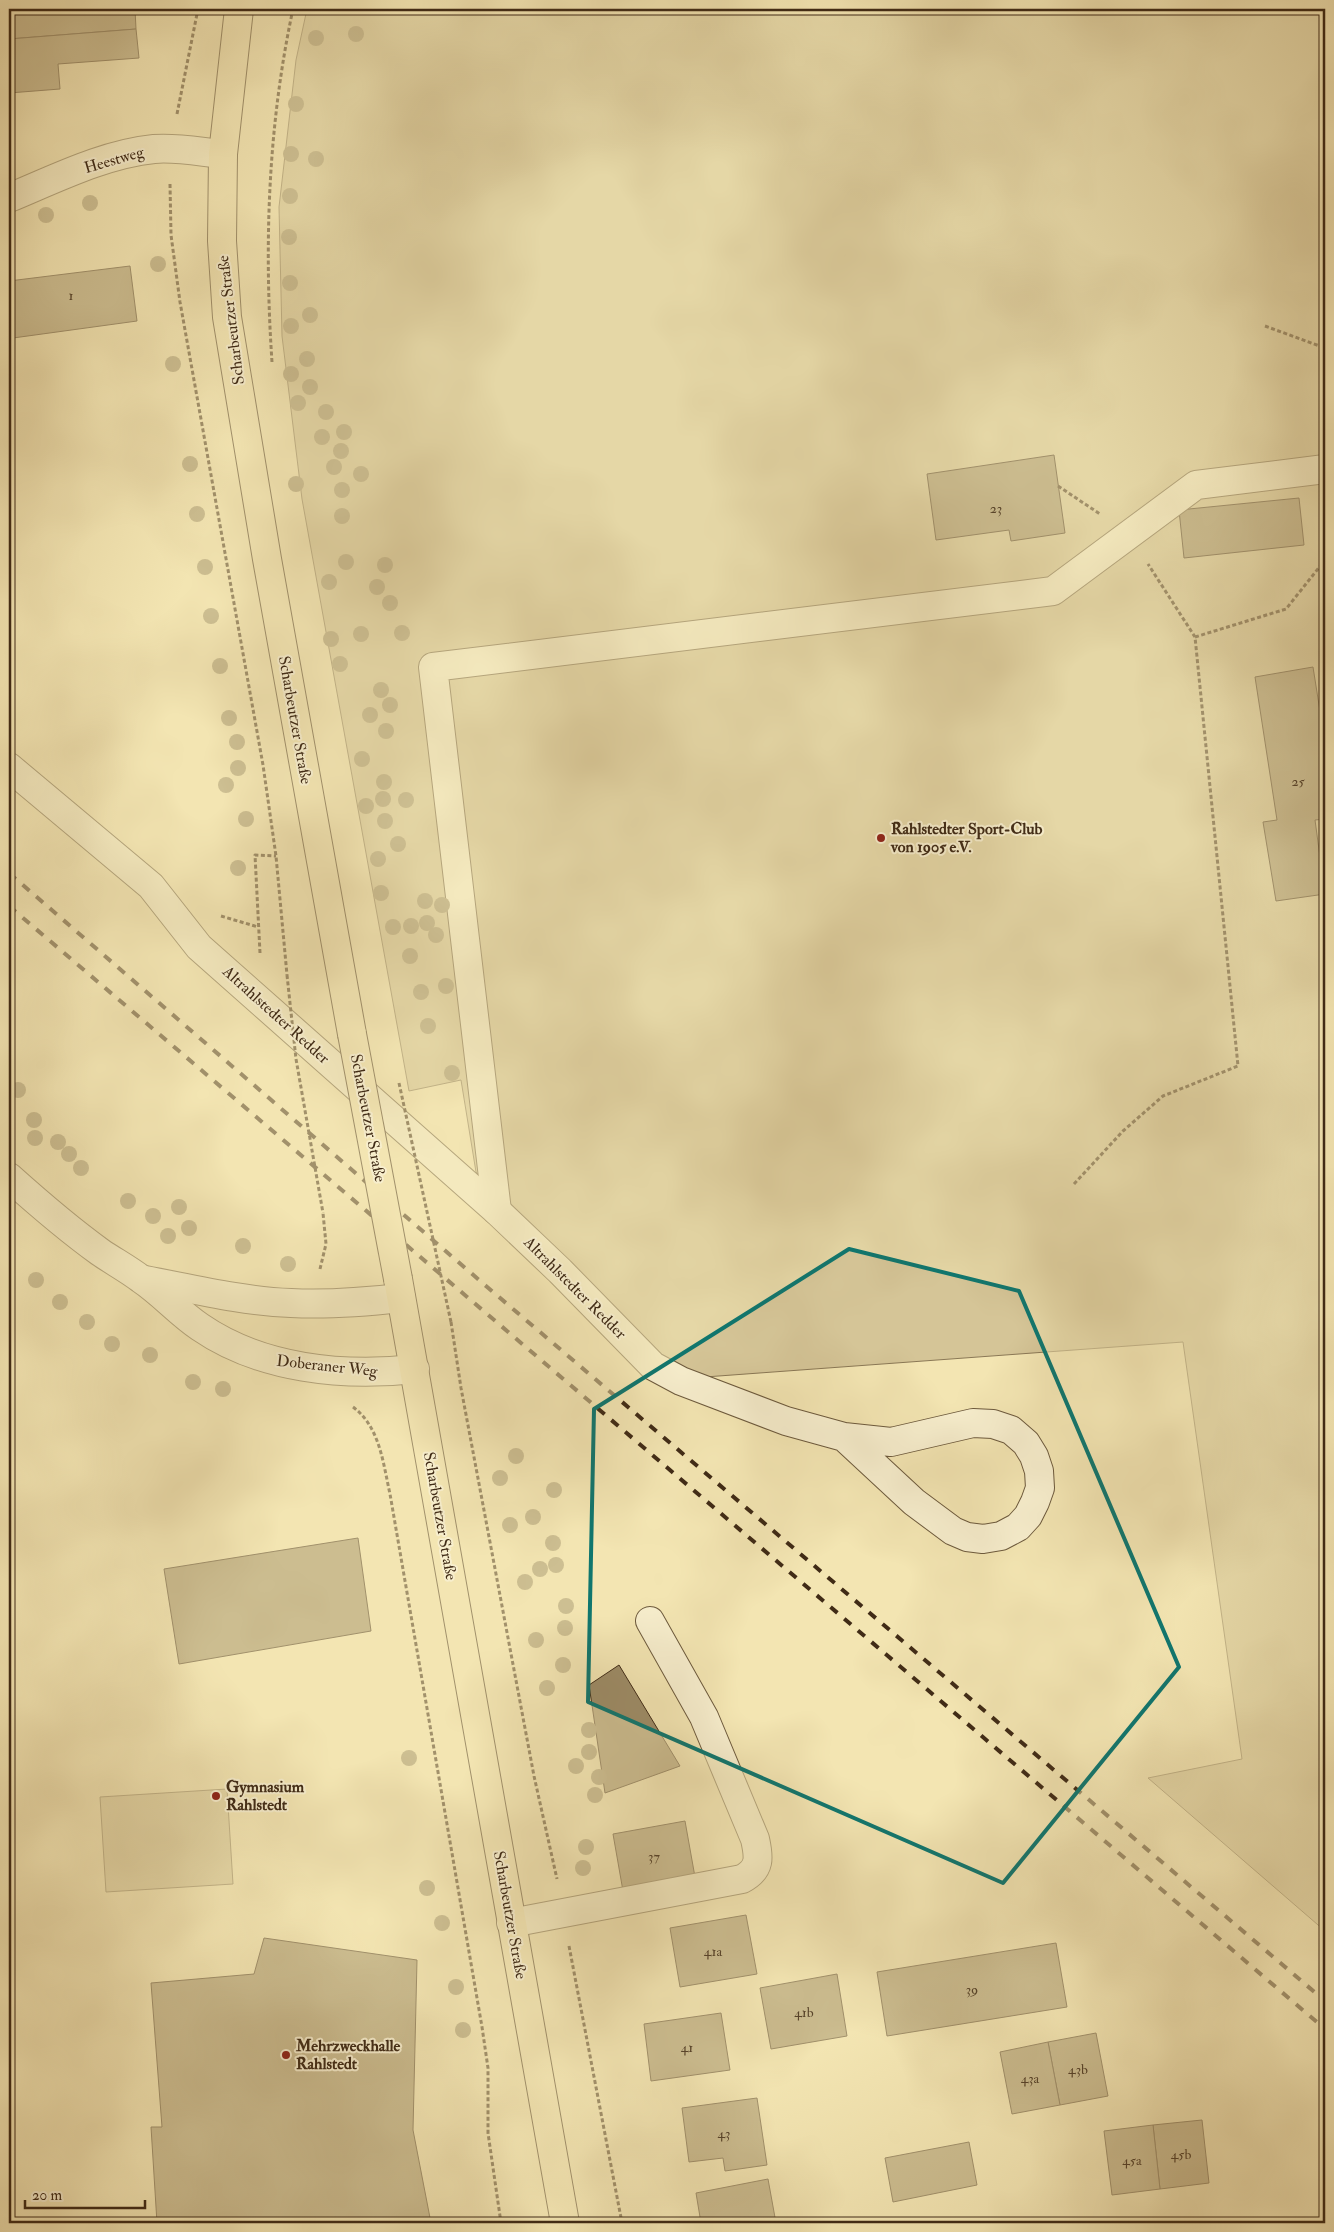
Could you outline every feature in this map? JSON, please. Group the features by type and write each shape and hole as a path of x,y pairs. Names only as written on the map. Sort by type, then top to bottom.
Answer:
{"main road":[{"name":"Scharbeutzer Straße","path":"239,9 223,154 222,241 227,317 268,568 415,1369 565,2223"}],"street":[{"name":"Heestweg","path":"9,198 112,158 131,153 171,149 223,154"},
{"path":"497,1212 433,667 1053,591 1196,485 1325,469"},
{"name":"Altrahlstedter Redder","path":"9,768 151,886 199,947 497,1212 560,1271 654,1366 681,1381 786,1421 844,1437 892,1442 973,1423 993,1424 1010,1430 1026,1442 1040,1472 1040,1488 1036,1502 1028,1516 1018,1526 1001,1536 983,1539 967,1537 953,1531 914,1502 844,1437"},
{"name":"Doberaner Weg","path":"9,1177 99,1251 143,1280 200,1327 242,1349 286,1364 362,1372 415,1369"},
{"name":"Doberaner Weg","path":"143,1280 261,1300 320,1304 370,1302 400,1288"},
{"path":"512,1924 742,1879 756,1868 759,1857 755,1839 704,1717 650,1620"}],"path":[{"path":"273,370 267,247 271,158 283,60 293,9"},
{"path":"1265,326 1325,348"},
{"path":"1058,486 1096,510 1141,554 1195,637 1238,1066 1163,1096 1123,1131 1074,1184"},
{"path":"1195,637 1286,609 1325,560"},
{"path":"260,954 255,855 276,856"},
{"path":"287,975 296,1059 323,1213 326,1244 318,1275 320,1304"},
{"path":"399,1081 451,1322 461,1388 534,1776 552,1853 622,2223"},
{"path":"330,1369 335,1394 362,1414 371,1428 381,1452 390,1494 482,2027 488,2068 488,2133 501,2223"}],"highlighted area":[{"path":"849,1249 1019,1291 1179,1667 1003,1883 588,1702 594,1409"}],"shaded area":[{"name":"Rahlstedter Sport-Club von 1905 e.V.","path":"307,9 1325,9 1325,1931 1148,1778 1242,1759 1183,1342 705,1377 664,1362 476,1172 461,1080 409,1091 302,499 282,336 279,207 296,60"},
{"path":"227,1789 233,1884 106,1892 100,1797"}],"building":[{"path":"9,9 135,9 136,29 9,39"},
{"path":"136,29 139,58 58,64 60,89 9,93 9,39"},
{"path":"130,266 137,321 13,338 9,309 9,281"},
{"path":"1054,455 1065,533 1011,541 1009,530 936,540 927,474"},
{"path":"1299,498 1304,545 1184,558 1179,510"},
{"path":"1313,667 1325,743 1325,819 1315,820 1325,894 1276,901 1263,822 1277,820 1255,677"},
{"path":"358,1538 371,1631 179,1664 164,1569"},
{"path":"619,1665 680,1766 605,1793 589,1685"},
{"path":"685,1821 695,1877 623,1891 613,1834"},
{"path":"746,1915 757,1974 680,1987 670,1928"},
{"name":"Mehrzweckhalle Rahlstedt","path":"264,1938 417,1960 413,2130 431,2223 157,2223 151,2127 162,2127 151,1983 254,1974"},
{"path":"1056,1943 1067,2007 887,2036 877,1972"},
{"path":"837,1974 847,2036 771,2049 760,1988"},
{"path":"721,2013 730,2070 651,2081 644,2024"},
{"path":"1096,2033 1108,2096 1060,2105 1048,2042"},
{"path":"1048,2042 1060,2105 1012,2114 1000,2052"},
{"path":"757,2098 767,2165 725,2171 723,2158 689,2162 682,2108"},
{"path":"1202,2120 1209,2183 1160,2189 1153,2125"},
{"path":"1153,2125 1160,2189 1112,2195 1104,2131"},
{"path":"969,2142 977,2185 893,2202 885,2158"},
{"path":"768,2179 776,2223 701,2223 696,2193"}],"railway":[{"path":"9,873 486,1286 1325,2001"},
{"path":"9,906 1325,2029"}],"place":[{"name":"Rahlstedter Sport-Club von 1905 e.V.","path":"881,838"},
{"name":"Gymnasium Rahlstedt","path":"216,1796"},
{"name":"Mehrzweckhalle Rahlstedt","path":"286,2055"}]}
